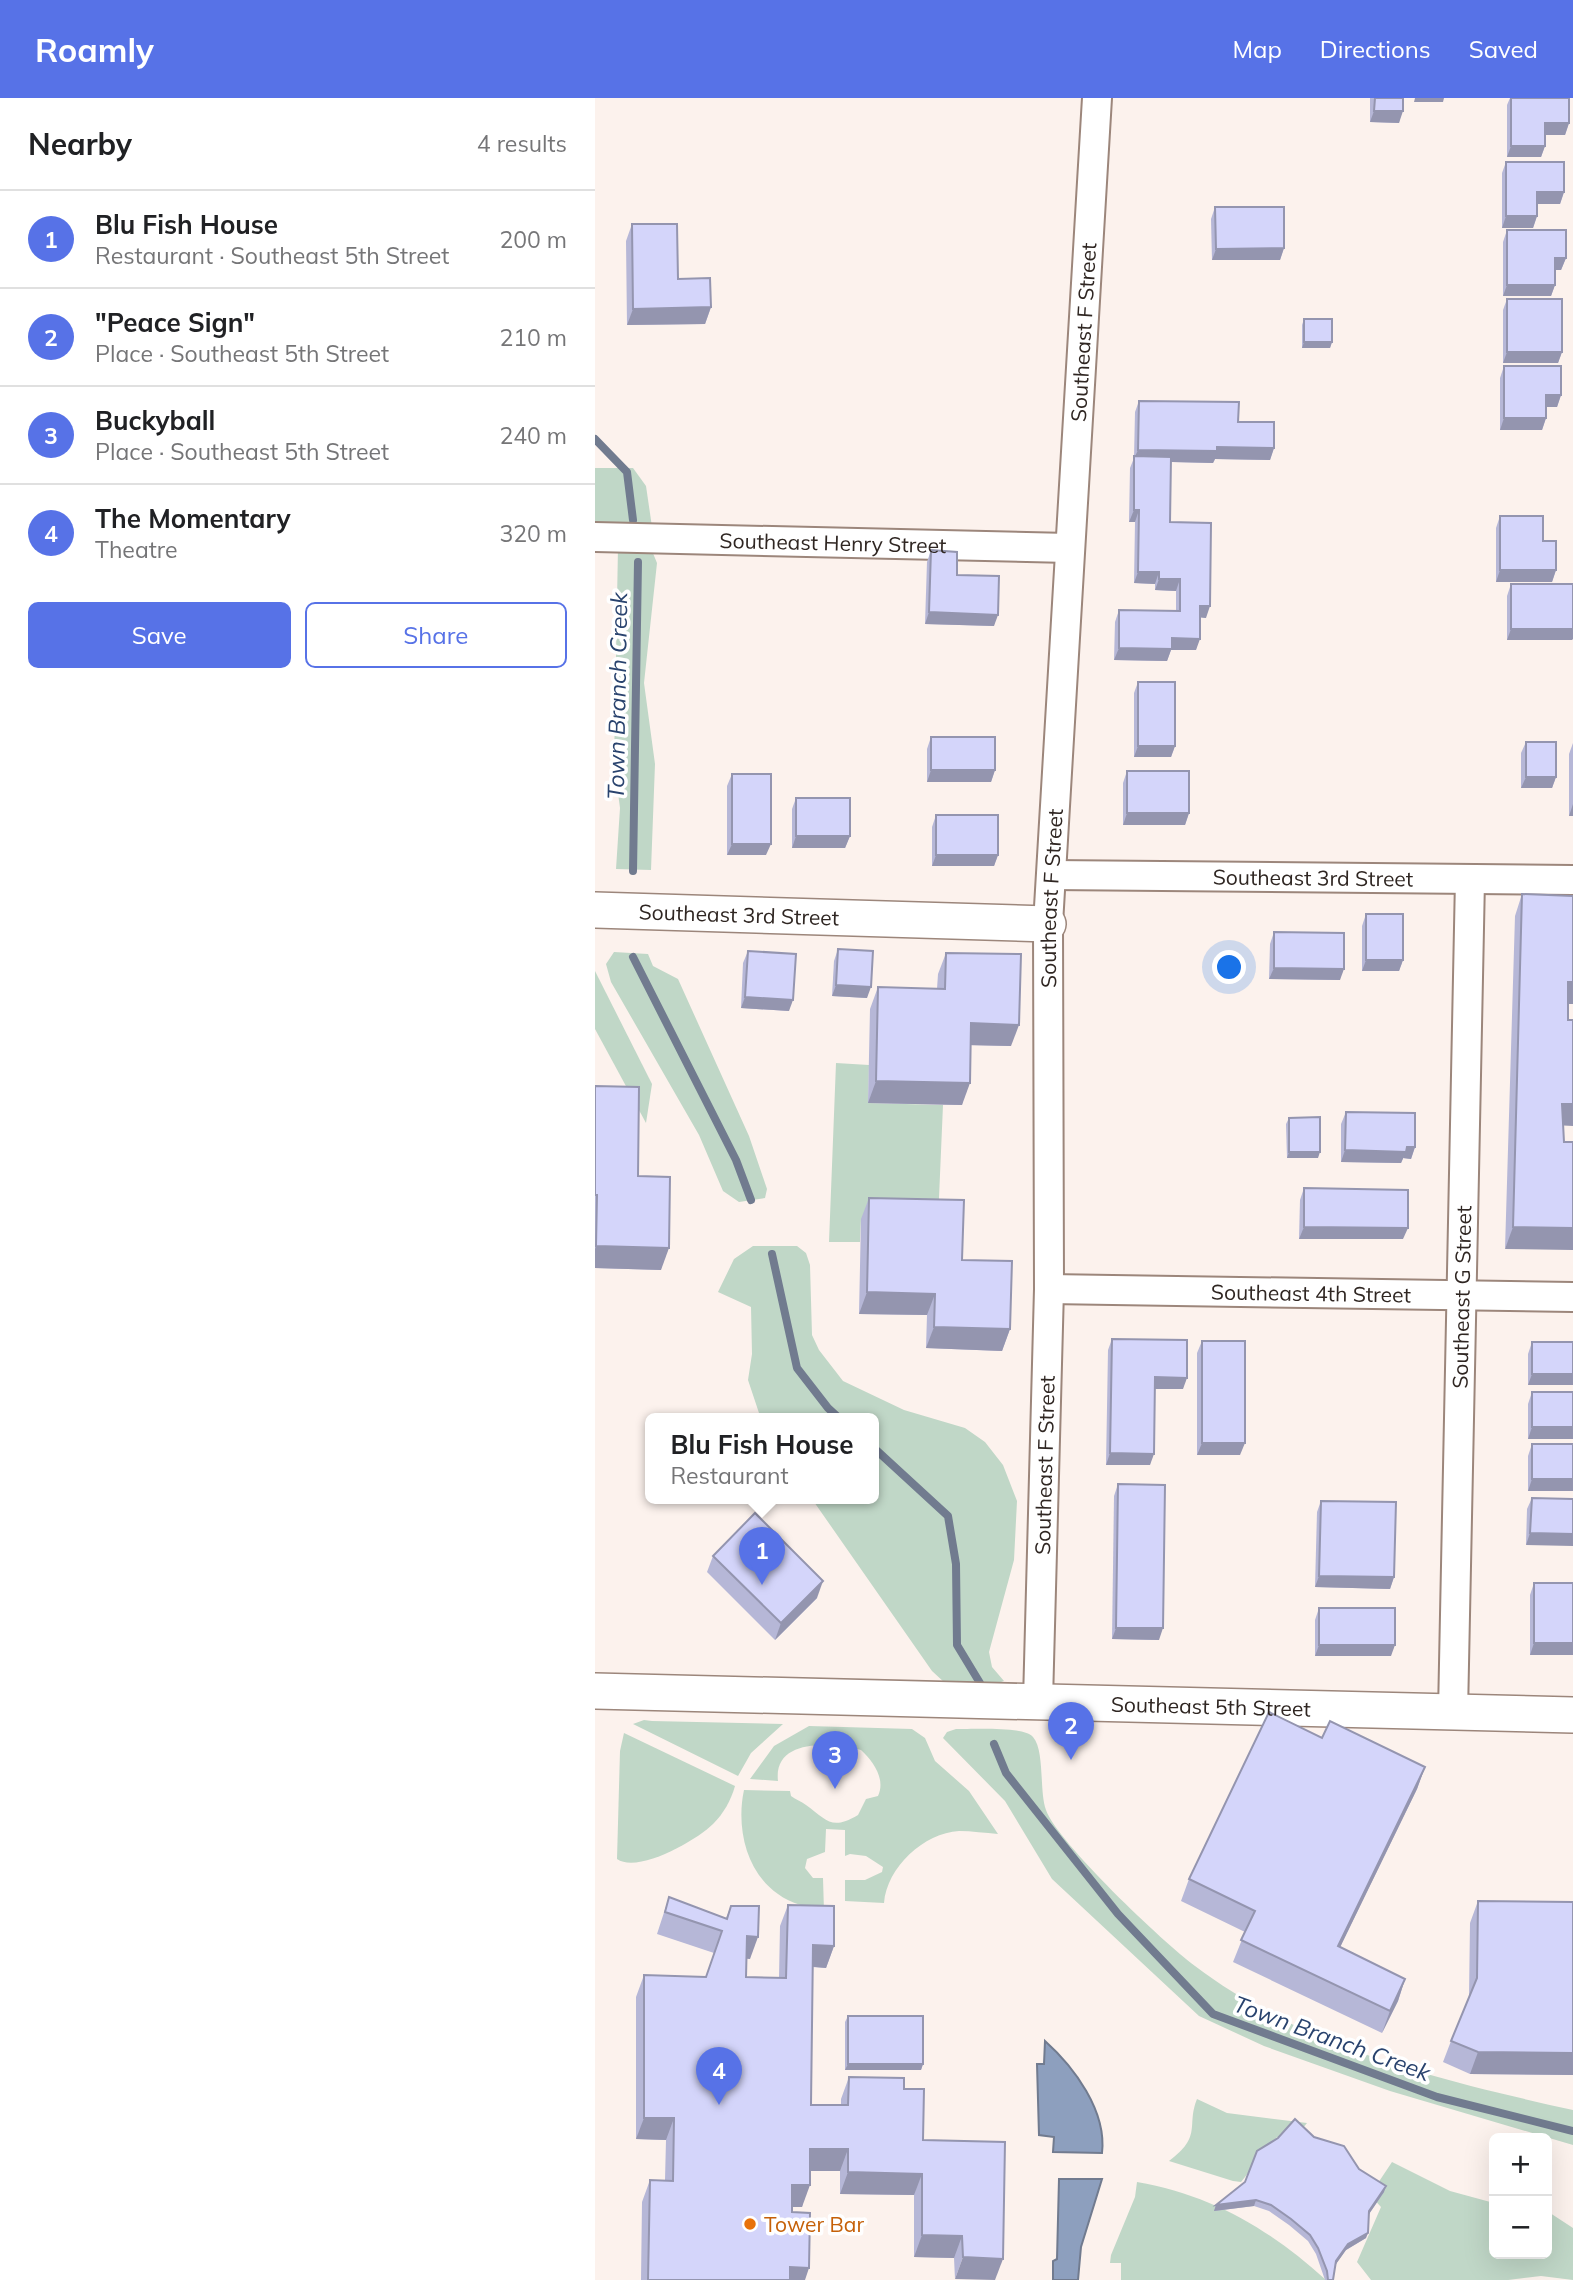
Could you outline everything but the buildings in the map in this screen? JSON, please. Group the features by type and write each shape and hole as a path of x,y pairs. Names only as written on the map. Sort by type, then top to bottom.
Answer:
{"street":[{"name":"Southeast F Street","path":"1038,1701 1049,1289 1048,924 1097,98"},
{"name":"Southeast Henry Street","path":"595,537 1069,548"},
{"name":"Southeast 3rd Street","path":"1052,875 1573,880"},
{"name":"Southeast G Street","path":"1453,1713 1470,879"},
{"name":"Southeast 3rd Street","path":"595,910 1048,924"},
{"name":"Southeast 4th Street","path":"1049,1289 1573,1297"},
{"name":"Southeast 5th Street","path":"595,1691 1573,1715"}],"green space":[{"path":"595,468 633,468 646,486 652,527 595,525"},
{"path":"650,546 657,563 644,683 655,764 651,870 616,869 620,808 614,763 618,547"},
{"path":"614,952 648,954 653,966 678,979 749,1136 767,1189 765,1198 739,1202 723,1191 699,1135 611,982 606,964"},
{"path":"595,971 652,1084 646,1123 595,1029"},
{"path":"836,1063 869,1065 868,1103 943,1105 938,1221 861,1219 860,1242 829,1242"},
{"path":"753,1246 797,1246 806,1253 810,1265 812,1335 819,1350 843,1381 904,1410 965,1428 985,1442 1003,1465 1017,1501 1014,1560 989,1652 992,1667 1004,1681 995,1684 945,1683 932,1671 815,1504 879,1504 879,1413 759,1413 748,1380 752,1354 751,1307 718,1292 734,1259"},
{"path":"644,1720 783,1724 751,1753 738,1776 633,1724"},
{"path":"809,1726 912,1729 925,1738 935,1761 969,1791 998,1834 959,1831 946,1833 921,1845 909,1854 892,1877 884,1903 845,1901 845,1880 865,1880 882,1872 883,1867 866,1856 845,1856 845,1830 826,1829 825,1852 807,1859 805,1868 813,1878 823,1878 824,1911 783,1897 758,1874 746,1848 741,1819 744,1790 790,1791 791,1796 835,1823 858,1815 866,1799 878,1796 880,1790 877,1771 866,1754 861,1750 836,1746 808,1746 795,1750 785,1757 779,1767 778,1781 750,1779 774,1746"},
{"path":"956,1729 1009,1730 1028,1733 1033,1737 1041,1761 1044,1802 1054,1825 1090,1867 1160,1936 1195,1966 1237,1995 1281,2019 1376,2058 1474,2087 1573,2110 1573,2145 1552,2139 1552,2133 1532,2133 1390,2091 1264,2046 1199,2016 1052,1879 1005,1801 943,1738 947,1732"},
{"path":"624,1733 735,1786 724,1811 705,1831 667,1853 639,1862 617,1859 620,1751"},
{"path":"1197,2099 1227,2113 1307,2123 1291,2143 1277,2137 1241,2182 1233,2181 1169,2161 1190,2138"},
{"path":"1392,2162 1450,2191 1489,2202 1489,2259 1552,2259 1552,2214 1573,2228 1573,2280 1541,2276 1508,2280 1371,2280 1357,2262 1381,2207 1370,2195"},
{"path":"1137,2182 1190,2196 1239,2217 1284,2245 1326,2280 1121,2280 1121,2263 1110,2263 1111,2255 1135,2197"}],"water":[{"path":"1045,2041 1077,2077 1094,2106 1102,2137 1102,2153 1053,2152 1054,2137 1039,2135 1037,2064 1044,2064"},
{"path":"1059,2179 1102,2179 1081,2247 1078,2280 1053,2280 1053,2261 1057,2259"}],"waterway":[{"name":"Town Branch Creek","path":"595,439 627,472 633,520"},
{"name":"Town Branch Creek","path":"633,871 638,562"},
{"name":"Town Branch Creek","path":"633,957 736,1160 751,1200"},
{"name":"Town Branch Creek","path":"772,1254 797,1368 833,1413"},
{"name":"Town Branch Creek","path":"879,1453 948,1516 956,1564 957,1645 980,1683"},
{"name":"Town Branch Creek","path":"994,1744 1006,1773 1118,1914 1213,2014 1437,2097 1573,2131"}],"place":[{"name":"Blu Fish House","path":"762,1585"},
{"name":"\"Peace Sign\"","path":"1071,1760"},
{"name":"Buckyball","path":"835,1789"},
{"name":"The Momentary","path":"719,2105"},
{"name":"Tower Bar","path":"750,2224"}]}
